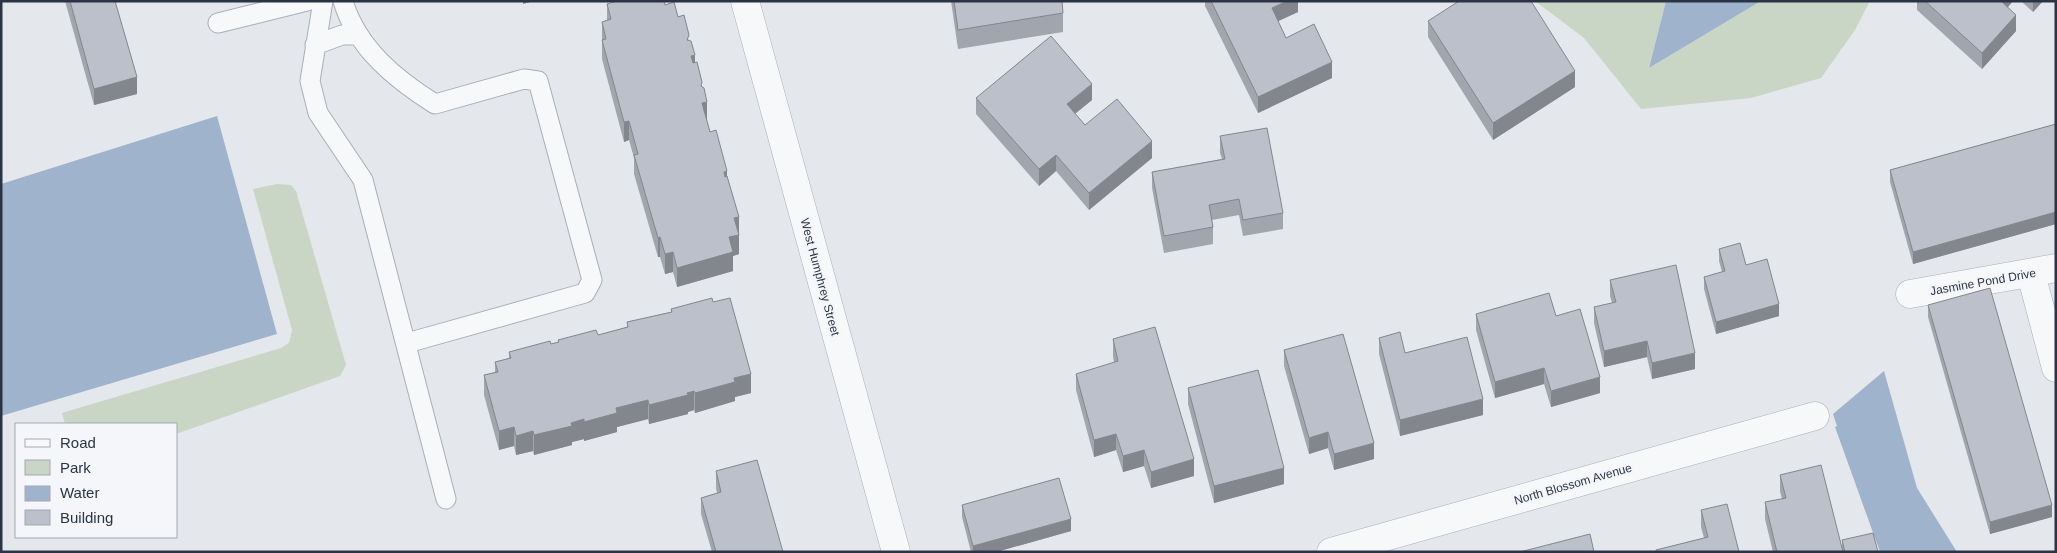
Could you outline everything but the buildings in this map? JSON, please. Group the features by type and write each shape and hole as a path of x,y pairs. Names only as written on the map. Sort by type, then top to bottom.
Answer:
{"street":[{"name":"West Humphrey Street","path":"745,1 896,552"},
{"name":"Jasmine Pond Drive","path":"1910,294 2043,271"},
{"path":"2043,271 2056,368"},
{"name":"North Blossom Avenue","path":"1331,552 1815,416"}],"lane":[{"path":"218,23 307,1"},
{"path":"323,1 310,81 318,113 363,180 446,499"},
{"path":"343,1 357,34 387,71 435,104 524,79 538,80 592,280 586,293 406,343"},
{"path":"315,45 342,35 357,34"}],"green space":[{"path":"1535,1 1666,1 1649,68 1761,1 1870,1 1855,30 1821,78 1751,98 1641,109 1584,38"},
{"path":"277,184 291,185 296,191 346,365 340,376 178,433 178,423 65,423 62,413 281,348 289,343 292,330 253,189"}],"water":[{"path":"1666,1 1761,1 1649,68"},
{"path":"217,116 277,334 1,416 1,184"},
{"path":"1884,371 1917,488 1957,552 1880,552 1835,427 1837,426 1833,414"}]}
